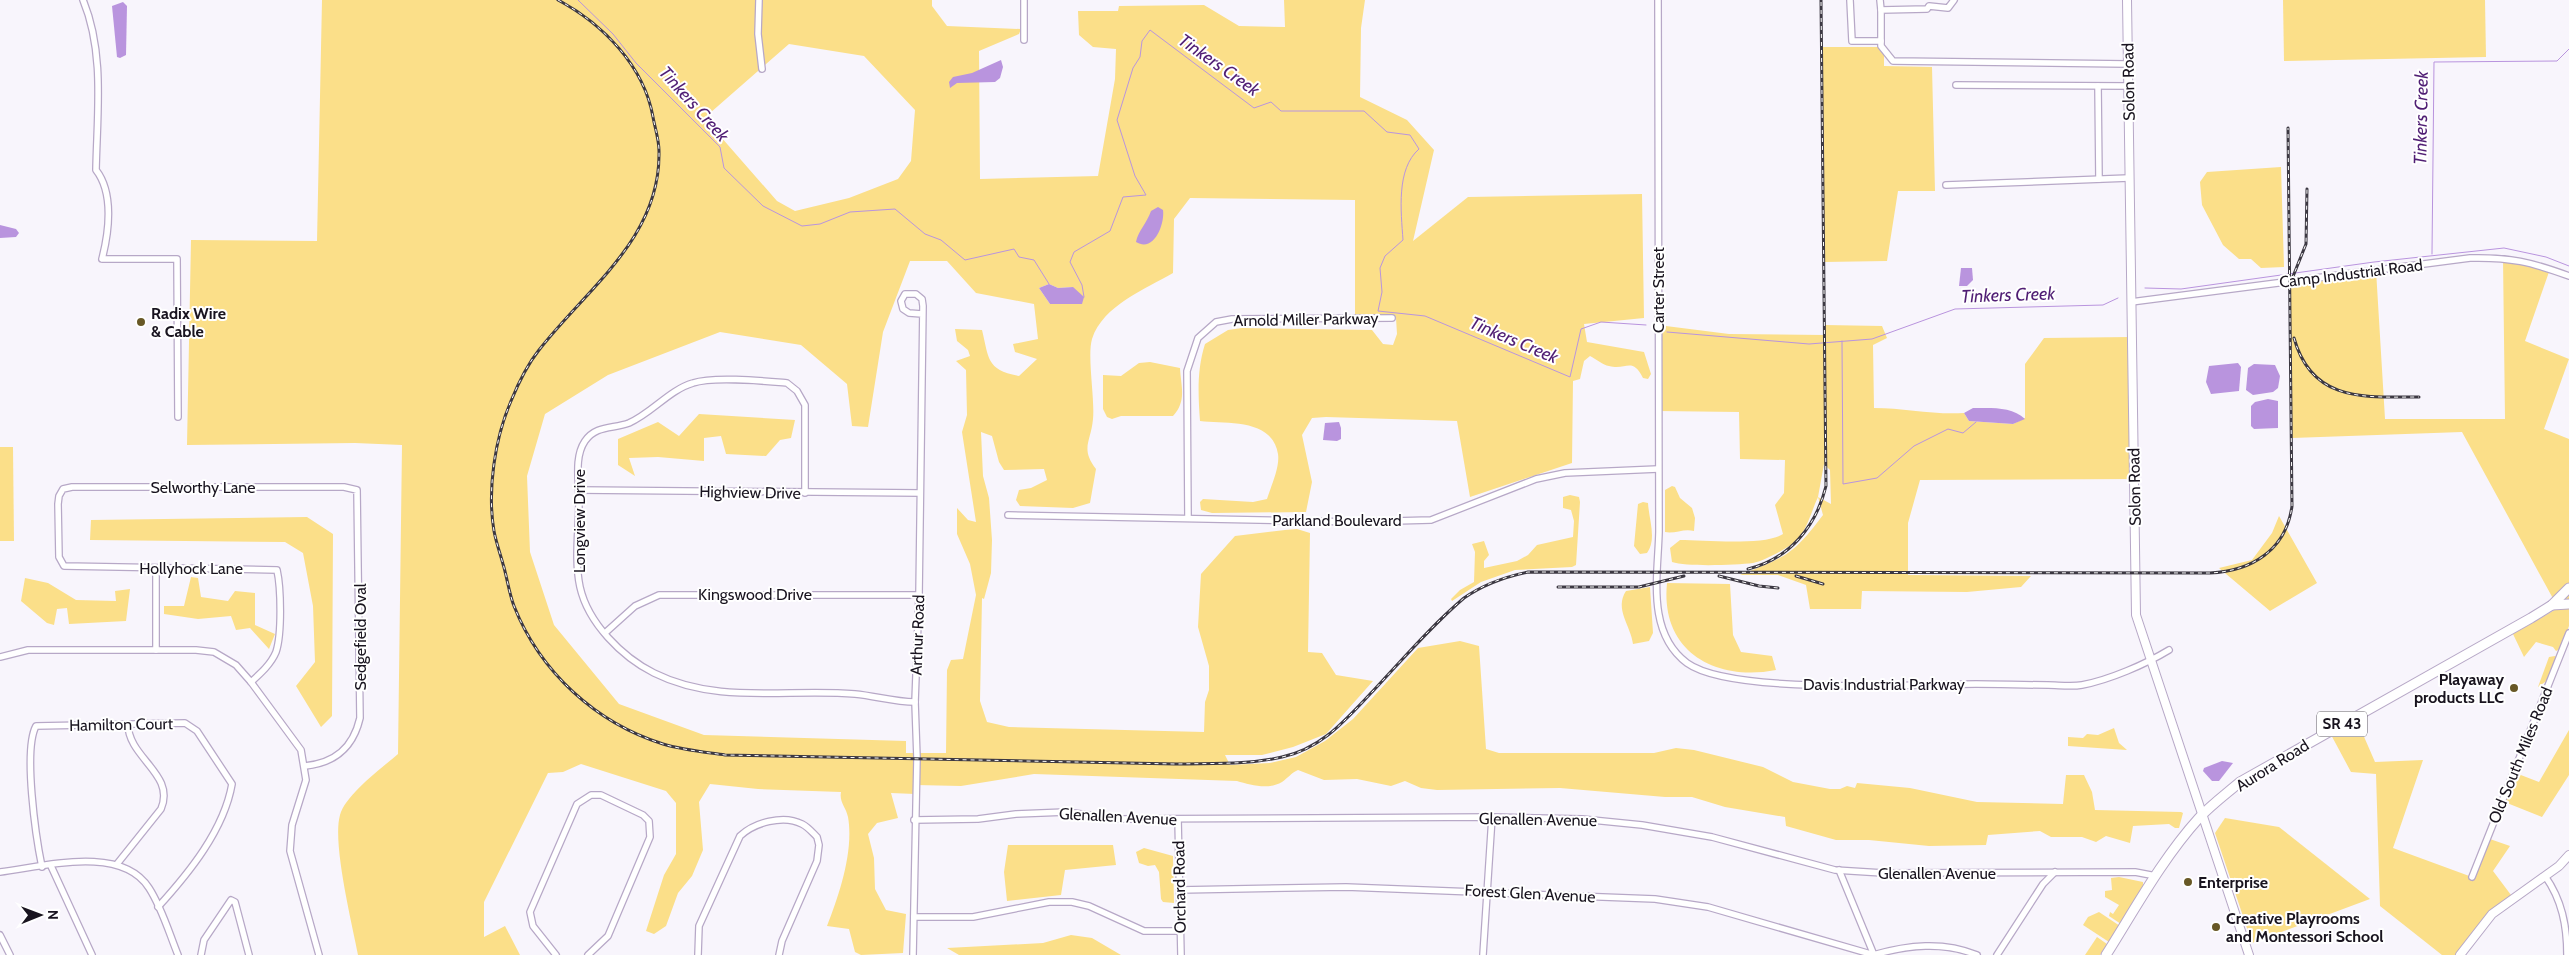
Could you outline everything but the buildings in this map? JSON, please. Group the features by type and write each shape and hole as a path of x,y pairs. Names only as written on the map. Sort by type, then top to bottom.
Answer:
{"main road":[{"name":"Aurora Road","path":"2106,955 2156,876 2203,814 2240,782 2552,605 2569,588"},
{"path":"2552,605 2569,604"}],"street":[{"path":"83,0 92,23 97,56 96,170 104,181 107,191 106,243 102,259 177,258 178,417"},
{"path":"759,0 758,34 762,69"},
{"path":"1024,0 1024,40"},
{"name":"Carter Street","path":"1658,0 1658,580"},
{"path":"1850,0 1852,41 1881,41"},
{"path":"1880,0 1881,46 1893,60 2127,64"},
{"path":"1881,10 1926,9 1929,3 1948,8 1954,0"},
{"name":"Solon Road","path":"2127,0 2136,615 2249,955"},
{"path":"1956,85 2128,86"},
{"path":"2098,86 2099,180"},
{"path":"1946,185 2129,178"},
{"name":"Camp Industrial Road","path":"2131,302 2470,258 2499,257 2532,262 2569,276"},
{"name":"Arthur Road","path":"913,955 914,820 917,758 915,702 919,595 922,314 919,296 913,293 905,294 901,301 903,309 909,313 922,314"},
{"name":"Arnold Miller Parkway","path":"1188,518 1188,371 1198,338 1216,322 1232,319 1392,318"},
{"name":"Longview Drive","path":"805,493 805,405 797,391 787,384 747,381 692,383 628,424 604,428 593,433 579,452 580,586 586,605 605,634 654,673 710,691 855,694 897,702 915,702"},
{"name":"Parkland Boulevard","path":"1008,514 1356,522 1431,520 1536,478 1565,473 1658,469"},
{"name":"Selworthy Lane","path":"64,489 72,487 344,487"},
{"name":"Sedgefield Oval","path":"305,766 317,765 338,756 353,740 360,718 359,504 357,490 344,487"},
{"name":"Hollyhock Lane","path":"64,489 59,496 58,504 59,557 64,566 277,570 279,635 276,652 268,666 251,682"},
{"name":"Highview Drive","path":"579,490 920,494"},
{"path":"156,569 156,650"},
{"name":"Davis Industrial Parkway","path":"1658,580 1656,606 1662,630 1674,650 1686,662 1703,671 1726,678 1809,684 2081,685 2150,661 2170,650"},
{"name":"Kingswood Drive","path":"605,634 635,606 659,595 919,595"},
{"name":"Old South Miles Road","path":"2472,877 2569,633"},
{"path":"0,657 28,650 156,650 214,652 236,665 251,682 301,750 306,780 292,825 290,851 318,955"},
{"name":"Hamilton Court","path":"42,867 38,846 32,776 31,743 36,726 185,723 197,731 232,784 205,848 190,872 158,907"},
{"path":"117,864 161,809 164,801 160,780 130,742 128,724"},
{"path":"556,955 533,926 530,912 577,804 592,795 601,795 643,815 651,829 650,837 608,936 588,955"},
{"name":"Glenallen Avenue","path":"914,820 978,819 1023,813 1066,812 1120,819 1492,817 1582,819 1642,825 1712,837 1838,870 1883,873 2135,872 2156,876"},
{"path":"1482,955 1492,817"},
{"name":"Orchard Road","path":"1178,819 1181,955"},
{"path":"698,955 699,926 740,836 748,829 764,822 793,821 802,824 817,837 819,853 782,941 779,955"},
{"path":"2460,955 2492,914 2545,876 2569,855"},
{"path":"0,872 102,860 117,864 136,874 149,887 178,955"},
{"path":"51,866 92,955"},
{"path":"1838,870 1874,955 1903,948 1928,945 1952,947 1977,955"},
{"path":"1997,955 2043,884 2055,872"},
{"path":"2545,876 2556,893 2562,910 2567,955"},
{"name":"Forest Glen Avenue","path":"1180,890 1346,887 1488,891 1655,899 1723,911 1874,955"},
{"path":"200,955 204,940 231,900 234,902 249,955"},
{"path":"914,918 973,918 1049,902 1072,902 1089,906 1144,931 1180,931"},
{"path":"0,935 10,955"}],"shaded area":[{"path":"322,0 932,0 932,6 947,26 1021,29 1019,34 979,51 980,179 1098,176 1115,79 1116,49 1093,47 1079,35 1078,11 1118,11 1119,6 1204,5 1239,26 1285,27 1284,0 1365,0 1361,28 1360,97 1407,120 1434,150 1413,241 1468,197 1642,194 1644,318 1584,324 1587,342 1644,352 1651,374 1648,379 1643,378 1639,371 1632,366 1609,366 1590,356 1584,361 1580,379 1573,381 1572,463 1470,497 1457,421 1326,417 1312,418 1302,435 1312,482 1306,512 1212,513 1201,510 1200,502 1203,499 1253,502 1267,499 1278,459 1274,442 1267,434 1258,429 1235,423 1200,421 1199,382 1205,344 1228,330 1242,328 1372,330 1383,344 1393,345 1397,334 1396,318 1355,319 1355,200 1190,198 1174,219 1173,273 1115,307 1105,317 1092,339 1090,356 1093,419 1087,450 1088,456 1096,469 1090,503 1073,508 1020,506 1016,500 1019,490 1031,488 1047,480 1044,469 1004,470 999,462 992,436 981,432 983,476 989,498 992,540 991,573 984,599 982,598 980,701 987,722 1009,727 1204,732 1205,702 1209,690 1209,666 1198,627 1201,574 1235,536 1297,529 1310,533 1308,652 1322,653 1336,675 1373,681 1326,734 1293,747 1262,755 1225,755 1230,765 1270,763 1296,757 1325,741 1353,719 1418,648 1460,641 1479,646 1486,749 1499,753 1654,753 1676,748 1694,750 1763,767 1793,782 1830,789 1840,789 1847,786 1855,788 1857,783 1910,788 1977,802 2063,804 2066,775 2084,775 2092,792 2095,810 2181,812 2183,813 2179,828 2169,824 2133,826 2130,843 2106,836 2096,842 2082,837 2051,837 2040,831 1988,835 1986,845 1929,846 1869,840 1836,840 1786,826 1785,817 1725,807 1692,797 1665,797 1560,788 1437,790 1421,788 1405,781 1391,786 1357,779 1324,780 1298,770 1282,782 1271,786 1237,781 1034,774 961,786 916,785 915,794 891,793 898,818 877,823 868,834 874,858 875,889 886,910 906,914 903,953 861,955 855,952 849,929 827,926 844,873 849,844 848,817 841,799 841,792 758,789 710,784 699,802 703,850 692,876 678,893 666,926 654,934 646,931 664,875 676,854 676,803 666,791 581,764 563,772 548,773 484,902 484,937 505,926 520,955 358,955 344,884 338,828 340,815 349,799 365,782 398,754 402,445 355,443 187,445 191,240 317,241","holes":["789,44 864,56 915,110 911,161 898,179 849,198 795,211 777,201 714,129 710,113","910,261 947,261 976,293 1034,304 1038,339 1013,344 1015,352 1037,359 1019,376 1000,370 995,366 988,355 982,330 955,329 957,341 968,350 970,356 956,361 966,370 967,415 962,432 976,522 968,520 957,508 957,534 970,564 976,595 963,659 951,660 947,670 946,753 906,753 906,741 704,735 619,704 554,625 530,552 527,476 545,414 608,375 720,332 801,345 847,384 852,426 868,427 883,332","1049,284 1058,288 1073,287 1050,304 1039,288"]},
{"path":"2283,0 2485,0 2486,57 2284,61"},
{"path":"123,2 127,6 126,55 120,58 117,57 112,6"},
{"path":"1822,47 1878,47 1884,54 1884,66 1932,67 1935,191 1898,191 1887,261 1824,262"},
{"path":"1001,60 1003,67 1000,78 995,82 957,83 950,88 949,82 953,77 972,73"},
{"path":"2281,167 2284,267 2261,268 2251,259 2239,259 2223,245 2202,205 2200,182 2207,172"},
{"path":"1158,207 1163,210 1163,216 1157,235 1148,244 1136,242 1151,211"},
{"path":"0,225 16,229 19,233 16,237 0,238"},
{"path":"2503,258 2550,269 2525,341 2569,359 2544,429 2569,439 2569,604 2556,604 2462,432 2292,438 2289,282 2376,270 2385,419 2505,419"},
{"path":"1961,268 1972,268 1973,280 1967,286 1959,286"},
{"path":"1049,284 1058,288 1073,287 1084,297 1082,304 1050,304 1039,288"},
{"path":"1658,325 1729,334 1825,335 1825,325 1882,326 1887,338 1873,345 1874,408 1964,413 1969,421 2013,424 2025,418 2025,364 2044,338 2131,337 2133,479 1920,480 1908,523 1908,575 2031,576 2021,587 1967,592 1862,591 1861,609 1810,609 1806,585 1778,575 1740,575 1779,559 1804,539 1823,515 1818,497 1806,527 1799,538 1781,551 1758,562 1700,565 1672,562 1670,548 1680,540 1749,541 1774,538 1783,534 1775,505 1784,493 1785,460 1740,459 1739,412 1658,411","holes":["1824,464 1830,470 1831,504 1818,497"]},
{"path":"1150,362 1180,368 1182,399 1173,416 1121,416 1112,419 1107,417 1103,409 1103,375 1121,376 1139,363"},
{"path":"2238,363 2241,367 2239,391 2211,394 2206,382 2209,366"},
{"path":"2254,364 2275,365 2280,376 2278,388 2273,392 2253,395 2246,390 2248,368"},
{"path":"2268,399 2278,401 2278,428 2254,429 2251,426 2251,406 2255,402"},
{"path":"1973,408 2007,410 2025,419 2013,424 1969,421 1964,413"},
{"path":"699,414 795,420 791,438 780,440 766,456 726,454 721,436 704,438 704,461 658,457 629,458 635,476 618,465 618,439 658,422 679,436"},
{"path":"1339,422 1341,439 1337,441 1323,440 1325,423"},
{"path":"0,447 13,447 14,541 0,541"},
{"path":"1672,486 1675,487 1680,498 1692,508 1695,518 1694,531 1665,532 1665,490"},
{"path":"1570,495 1579,497 1580,502 1576,565 1572,567 1515,570 1481,582 1452,601 1451,599 1460,590 1474,582 1475,552 1472,544 1484,541 1489,555 1484,561 1484,568 1517,561 1528,555 1537,545 1573,537 1574,521 1571,510 1563,508 1563,497"},
{"path":"1648,503 1652,542 1647,553 1640,554 1634,546 1638,504"},
{"path":"2279,516 2317,583 2270,611 2219,568 2252,560 2272,533"},
{"path":"307,517 333,534 332,716 321,727 296,686 315,662 313,606 303,553 285,542 90,540 91,520"},
{"path":"191,577 198,578 201,597 228,601 235,591 255,593 255,625 275,634 269,649 250,628 236,630 231,616 198,619 164,614 164,606 184,606"},
{"path":"25,578 48,583 76,600 116,601 115,591 130,589 126,621 69,624 67,608 57,609 54,625 47,623 21,601"},
{"path":"1667,583 1730,584 1733,635 1741,652 1772,656 1776,670 1732,671 1713,666 1696,656 1682,644 1672,627 1667,607"},
{"path":"1650,587 1653,633 1649,641 1633,644 1622,611 1623,598 1626,591"},
{"path":"2569,607 2569,626 2560,649 2556,651 2553,647 2536,642 2524,657 2513,634 2558,608"},
{"path":"2555,656 2557,658 2548,680 2538,687 2549,657"},
{"path":"2355,716 2375,762 2423,760 2393,848 2472,877 2487,838 2510,846 2493,871 2514,899 2492,914 2460,955 2442,955 2380,906 2376,774 2351,772 2329,731"},
{"path":"2114,728 2119,743 2127,750 2068,746 2068,737 2083,738 2087,734 2098,735"},
{"path":"2569,730 2569,775 2542,817 2502,801 2513,772 2539,782"},
{"path":"2222,761 2233,763 2219,781 2212,781 2203,771 2204,768"},
{"path":"2225,818 2279,827 2370,899 2252,943 2215,833"},
{"path":"1008,845 1113,845 1116,865 1065,870 1061,895 1007,901 1004,872"},
{"path":"1144,848 1173,856 1174,903 1163,902 1161,899 1159,872 1155,865 1148,866 1139,863 1136,852"},
{"path":"2119,877 2143,882 2143,887 2121,924 2109,916 2110,912 2113,914 2119,905 2105,897 2105,891 2112,890 2111,878"},
{"path":"2099,912 2120,926 2109,942 2083,925 2088,917"},
{"path":"1071,935 1092,938 1121,955 959,955 947,948 1043,943"},
{"path":"2097,937 2107,944 2100,955 2085,955"}],"waterway":[{"name":"Tinkers Creek","path":"578,0 613,34 636,63 720,147 724,168 763,206 802,226 820,224 850,212 895,209 925,234 941,240 965,260 1014,249 1019,257 1034,260 1049,284"},
{"name":"Tinkers Creek","path":"1084,297 1082,285 1070,262 1074,252 1110,231 1123,197 1146,195 1135,176 1117,120 1133,68 1140,57 1142,41 1150,30 1254,108 1271,102 1281,111 1364,111 1387,132 1410,135 1419,149 1412,157 1403,179 1401,204 1403,240 1385,256 1380,268 1382,292 1378,311 1425,316 1570,377 1581,329 1601,322 1646,325"},
{"name":"Tinkers Creek","path":"2432,254 2434,62 2557,61 2569,49"},
{"name":"Tinkers Creek","path":"2145,288 2181,289 2374,262 2504,248 2546,257 2569,266"},
{"name":"Tinkers Creek","path":"1667,332 1809,344 1872,339 1955,309 2103,305 2118,298"},
{"name":"Tinkers Creek","path":"1842,341 1843,484 1877,478 1914,446 1948,429 1963,433 1976,422"}],"railway":[{"path":"558,0 591,21 605,34 619,48 641,81 648,98 658,143 656,182 648,210 635,236 599,283 539,350 517,388 505,416 494,464 491,499 495,535 512,601 525,630 555,673 573,692 593,709 638,735 671,746 725,755 1176,764 1269,760 1297,753 1322,740 1333,731 1428,632 1464,598 1495,582 1528,572 2210,573 2240,568 2253,563 2274,546 2283,535 2292,506 2288,128"},
{"path":"1748,569 1776,558 1799,539 1815,515 1826,486 1821,0"},
{"path":"2292,279 2306,244 2307,189"},
{"path":"2294,338 2302,359 2314,375 2327,385 2343,392 2361,395 2419,397"},
{"path":"1558,587 1639,587 1684,576"},
{"path":"1719,576 1759,586 1778,588"},
{"path":"1796,576 1823,584"}],"place":[{"name":"Radix Wire & Cable","path":"141,322"},
{"name":"Playaway products LLC","path":"2514,688"},
{"name":"Enterprise","path":"2188,882"},
{"name":"Creative Playrooms and Montessori School","path":"2216,927"}]}
